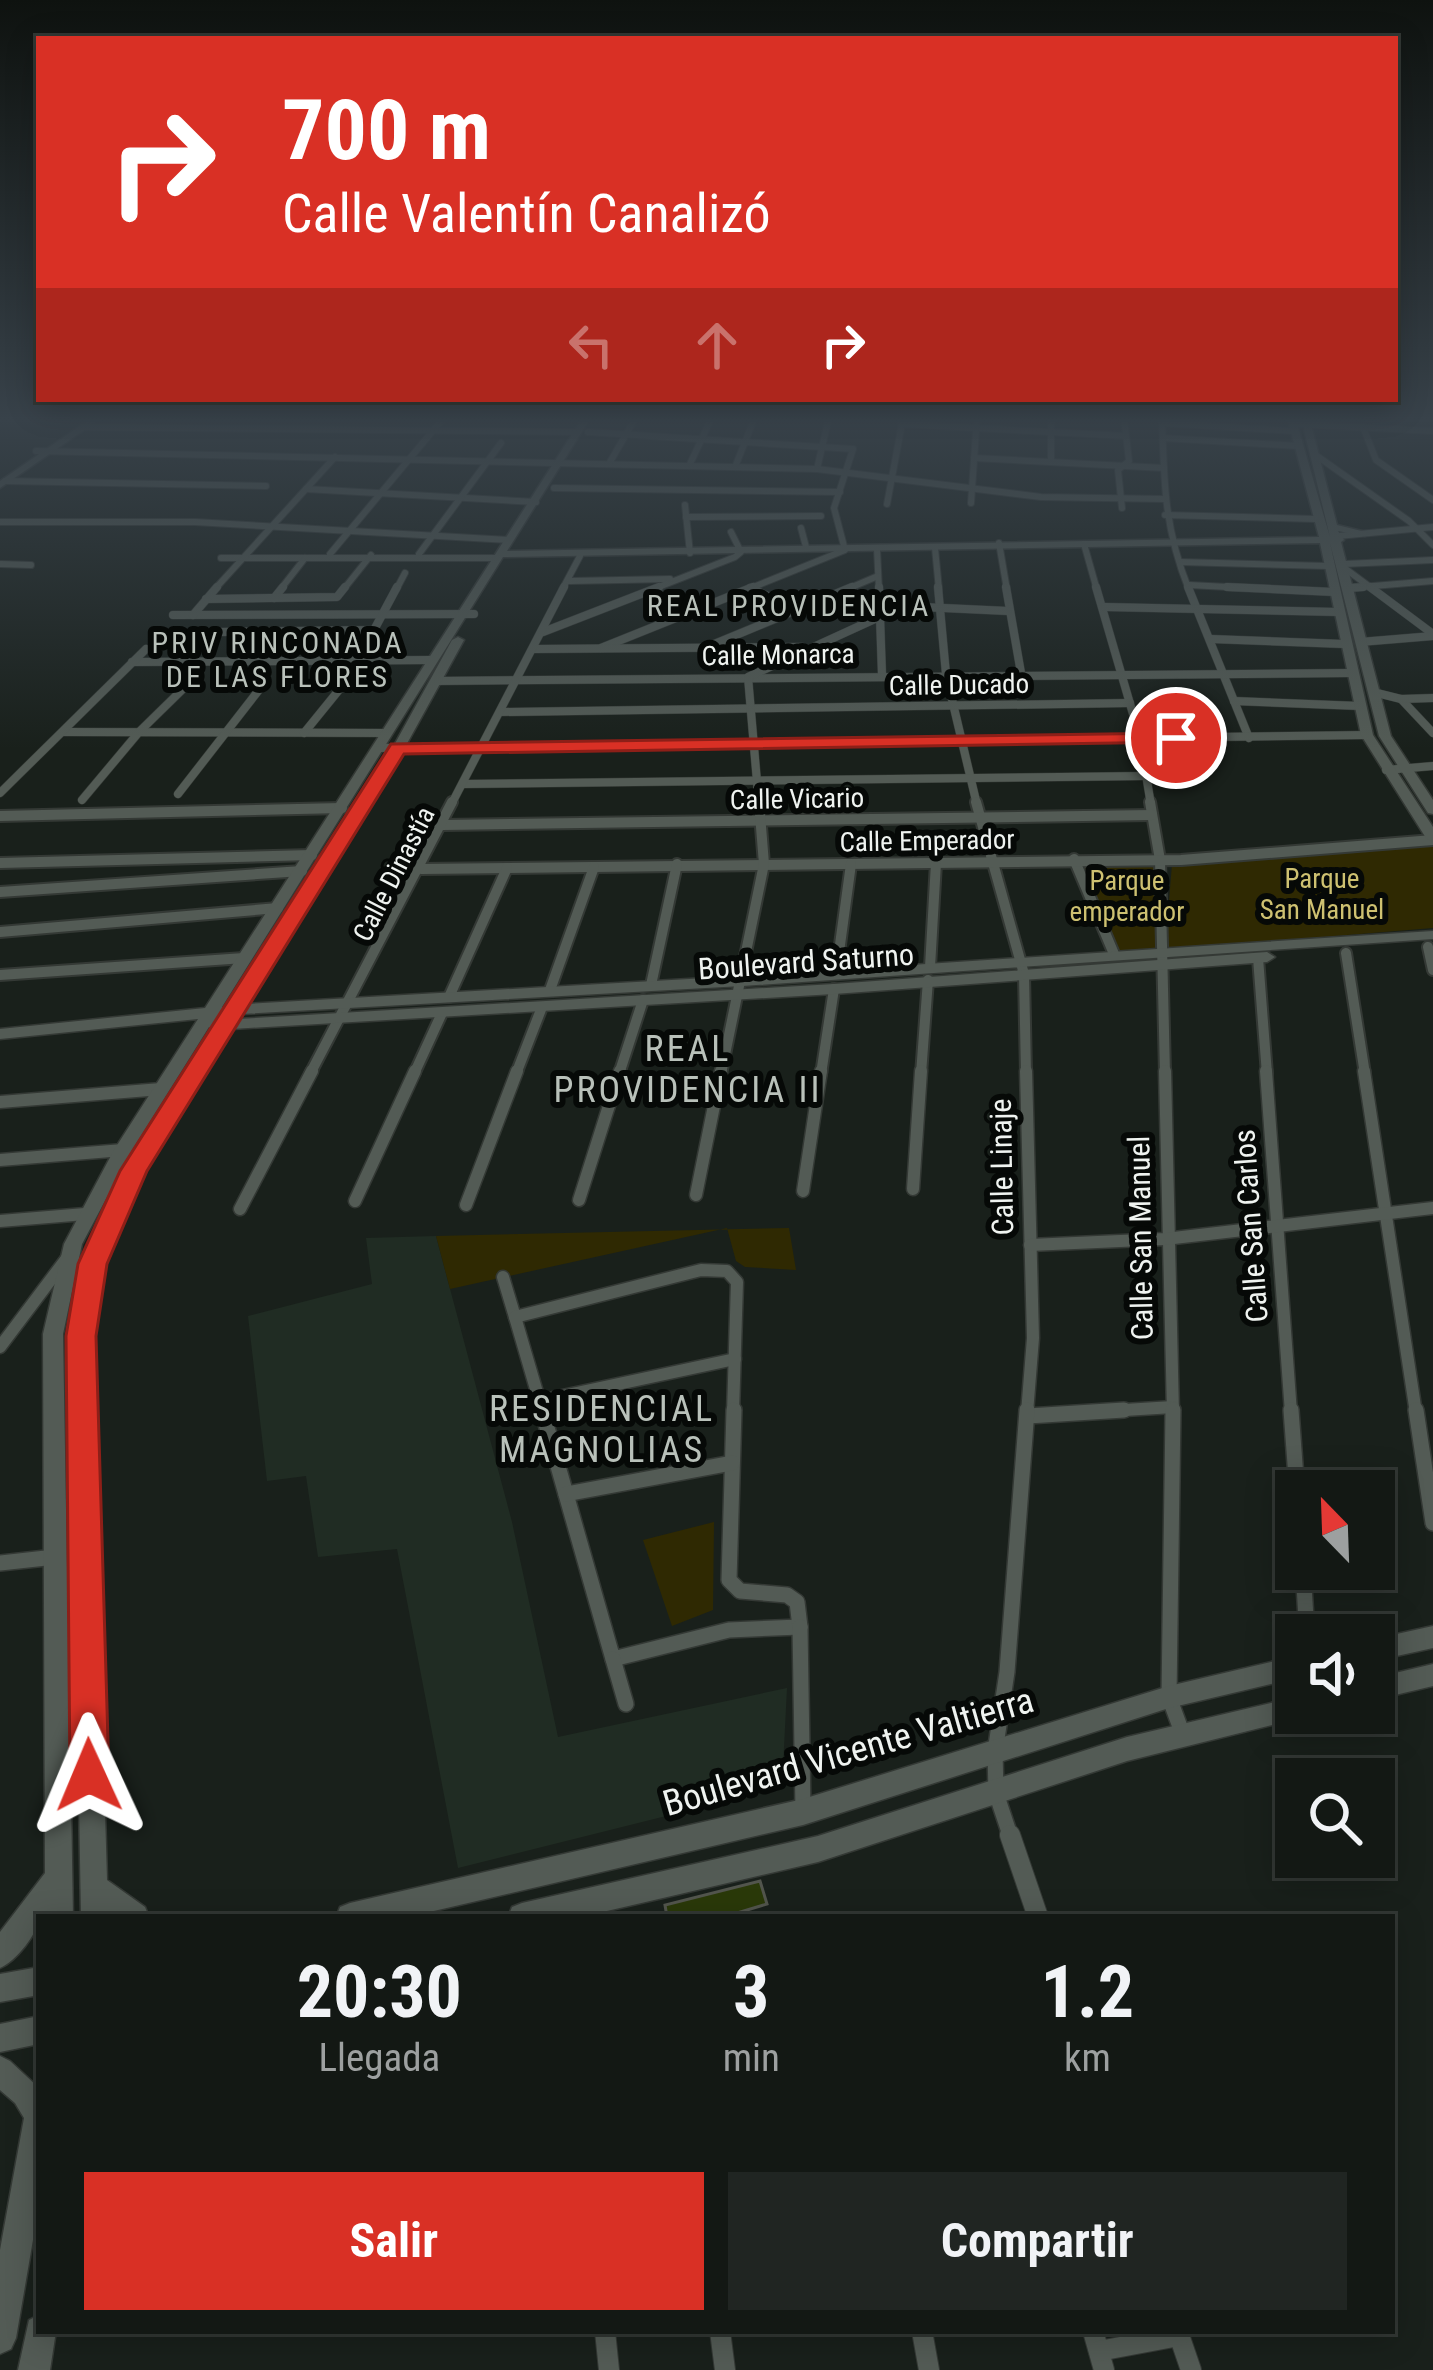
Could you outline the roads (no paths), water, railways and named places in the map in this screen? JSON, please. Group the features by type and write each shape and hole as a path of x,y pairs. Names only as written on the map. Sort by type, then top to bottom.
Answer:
{"street":[{"path":"193,615 267,528"},
{"path":"294,528 509,540"},
{"path":"330,554 351,528"},
{"path":"419,554 440,528"},
{"path":"505,556 518,528"},
{"path":"95,1914 82,1308 92,1264 122,1194 244,958 431,660 525,528"},
{"path":"687,528 690,551"},
{"path":"801,528 806,547"},
{"path":"838,528 845,548"},
{"path":"1167,528 1249,738"},
{"path":"1322,528 1343,565 1388,745 1433,810"},
{"path":"1327,528 1328,566 1366,735 1433,839"},
{"path":"1413,528 1433,545"},
{"path":"242,556 505,556 1170,543 1433,528"},
{"path":"1328,537 1416,530"},
{"path":"731,532 740,550"},
{"name":"Calle San Manuel","path":"1084,544 1106,607 1140,738 1160,860 1173,1407 1169,1697 1183,1735"},
{"path":"542,632 651,591 740,550 1004,545"},
{"path":"1004,545 1008,610 1021,674"},
{"path":"601,648 845,548"},
{"name":"Calle Linaje","path":"935,548 946,674 959,741 1023,967 1030,1244 1028,1416 1007,1672 995,1752 996,1793 1037,1914"},
{"path":"877,550 882,675"},
{"path":"1364,550 1368,564"},
{"path":"223,556 580,556 690,551"},
{"path":"206,599 340,596 371,556"},
{"name":"Calle Dinastía","path":"240,1210 580,556"},
{"path":"274,598 304,558"},
{"path":"1343,565 1433,560"},
{"path":"1180,562 1328,566"},
{"path":"1343,565 1433,635"},
{"path":"220,632 365,632 376,628 405,573"},
{"path":"708,646 878,576"},
{"path":"569,581 682,578"},
{"path":"1349,588 1433,581"},
{"path":"1189,585 1334,592"},
{"path":"750,588 797,609"},
{"path":"651,591 697,610"},
{"path":"879,605 1008,610"},
{"path":"1106,607 1338,612"},
{"path":"173,615 467,614"},
{"path":"0,1347 67,1258 86,1214 161,1089 398,748 467,614"},
{"path":"696,1195 764,864 748,677 878,618"},
{"path":"1360,642 1433,635"},
{"path":"1211,639 1344,644"},
{"path":"534,649 809,647"},
{"path":"0,794 146,650"},
{"path":"131,662 431,660"},
{"name":"Calle Monarca","path":"434,681 1352,673"},
{"path":"82,800 139,732 190,682"},
{"path":"304,733 343,685"},
{"path":"178,794 262,686"},
{"path":"1373,692 1401,699 1433,698"},
{"path":"1401,699 1433,733"},
{"path":"1234,701 1360,706"},
{"name":"Calle Ducado","path":"500,712 1130,703"},
{"path":"63,732 387,733"},
{"path":"378,748 1366,735"},
{"path":"1386,770 1433,766"},
{"path":"0,773 21,773"},
{"path":"464,784 1146,776"},
{"path":"0,816 342,808"},
{"name":"Calle Vicario","path":"443,825 1152,815"},
{"name":"Calle Emperador","path":"421,869 1160,860 1433,839"},
{"path":"0,863 312,855"},
{"path":"1074,859 1114,955"},
{"path":"913,1189 936,862"},
{"path":"579,1201 647,992 677,864"},
{"path":"803,1191 851,864"},
{"path":"466,1205 594,867"},
{"path":"355,1201 507,868"},
{"path":"0,892 302,871"},
{"path":"0,932 278,908"},
{"path":"1431,943 1433,970"},
{"name":"Boulevard Saturno","path":"211,1017 341,1018 546,998 1431,943"},
{"name":"Boulevard Saturno","path":"1023,967 1114,955 1258,958 1431,943"},
{"path":"1346,953 1433,1522"},
{"path":"0,975 244,958"},
{"name":"Calle San Carlos","path":"1258,958 1296,1470"},
{"name":"Boulevard Saturno","path":"0,1034 351,1001 445,1005"},
{"path":"0,1102 161,1089"},
{"path":"0,1160 123,1150"},
{"path":"1030,1244 1166,1239 1433,1208"},
{"path":"0,1222 86,1214"},
{"path":"59,1914 52,1353 67,1258"},
{"path":"515,1317 718,1269 737,1282 729,1580 733,1587 752,1595 793,1598 800,1627 803,1812"},
{"path":"503,1277 626,1704"},
{"path":"539,1401 735,1359"},
{"path":"1028,1416 1173,1407"},
{"path":"566,1494 732,1463"},
{"path":"0,1563 55,1557"},
{"path":"613,1659 732,1628 800,1627"},
{"path":"1395,1645 1433,1637"},
{"name":"Boulevard Vicente Valtierra","path":"363,1914 803,1812 1169,1697 1275,1672"},
{"path":"1395,1684 1433,1675"},
{"path":"562,1912 818,1849 1183,1735 1275,1713"},
{"path":"0,1954 60,1876"},
{"path":"95,1887 131,1914"},
{"path":"0,1988 36,1982"},
{"path":"0,2038 36,2031"},
{"path":"0,2071 25,2093 36,2112"},
{"path":"0,2338 6,2265 36,2130"},
{"path":"34,2370 40,2334"},
{"path":"605,2334 609,2370"},
{"path":"720,2334 725,2370"},
{"path":"923,2334 929,2370"},
{"path":"1099,2351 1178,2334 1191,2370"}],"district":[{"name":"REAL PROVIDENCIA","path":"789,606"},
{"name":"PRIV RINCONADA DE LAS FLORES","path":"278,660"},
{"name":"REAL PROVIDENCIA II","path":"688,1068"},
{"name":"RESIDENCIAL MAGNOLIAS","path":"602,1428"}],"park label":[{"name":"Parque San Manuel","path":"1322,894"},
{"name":"Parque emperador","path":"1127,896"}]}
